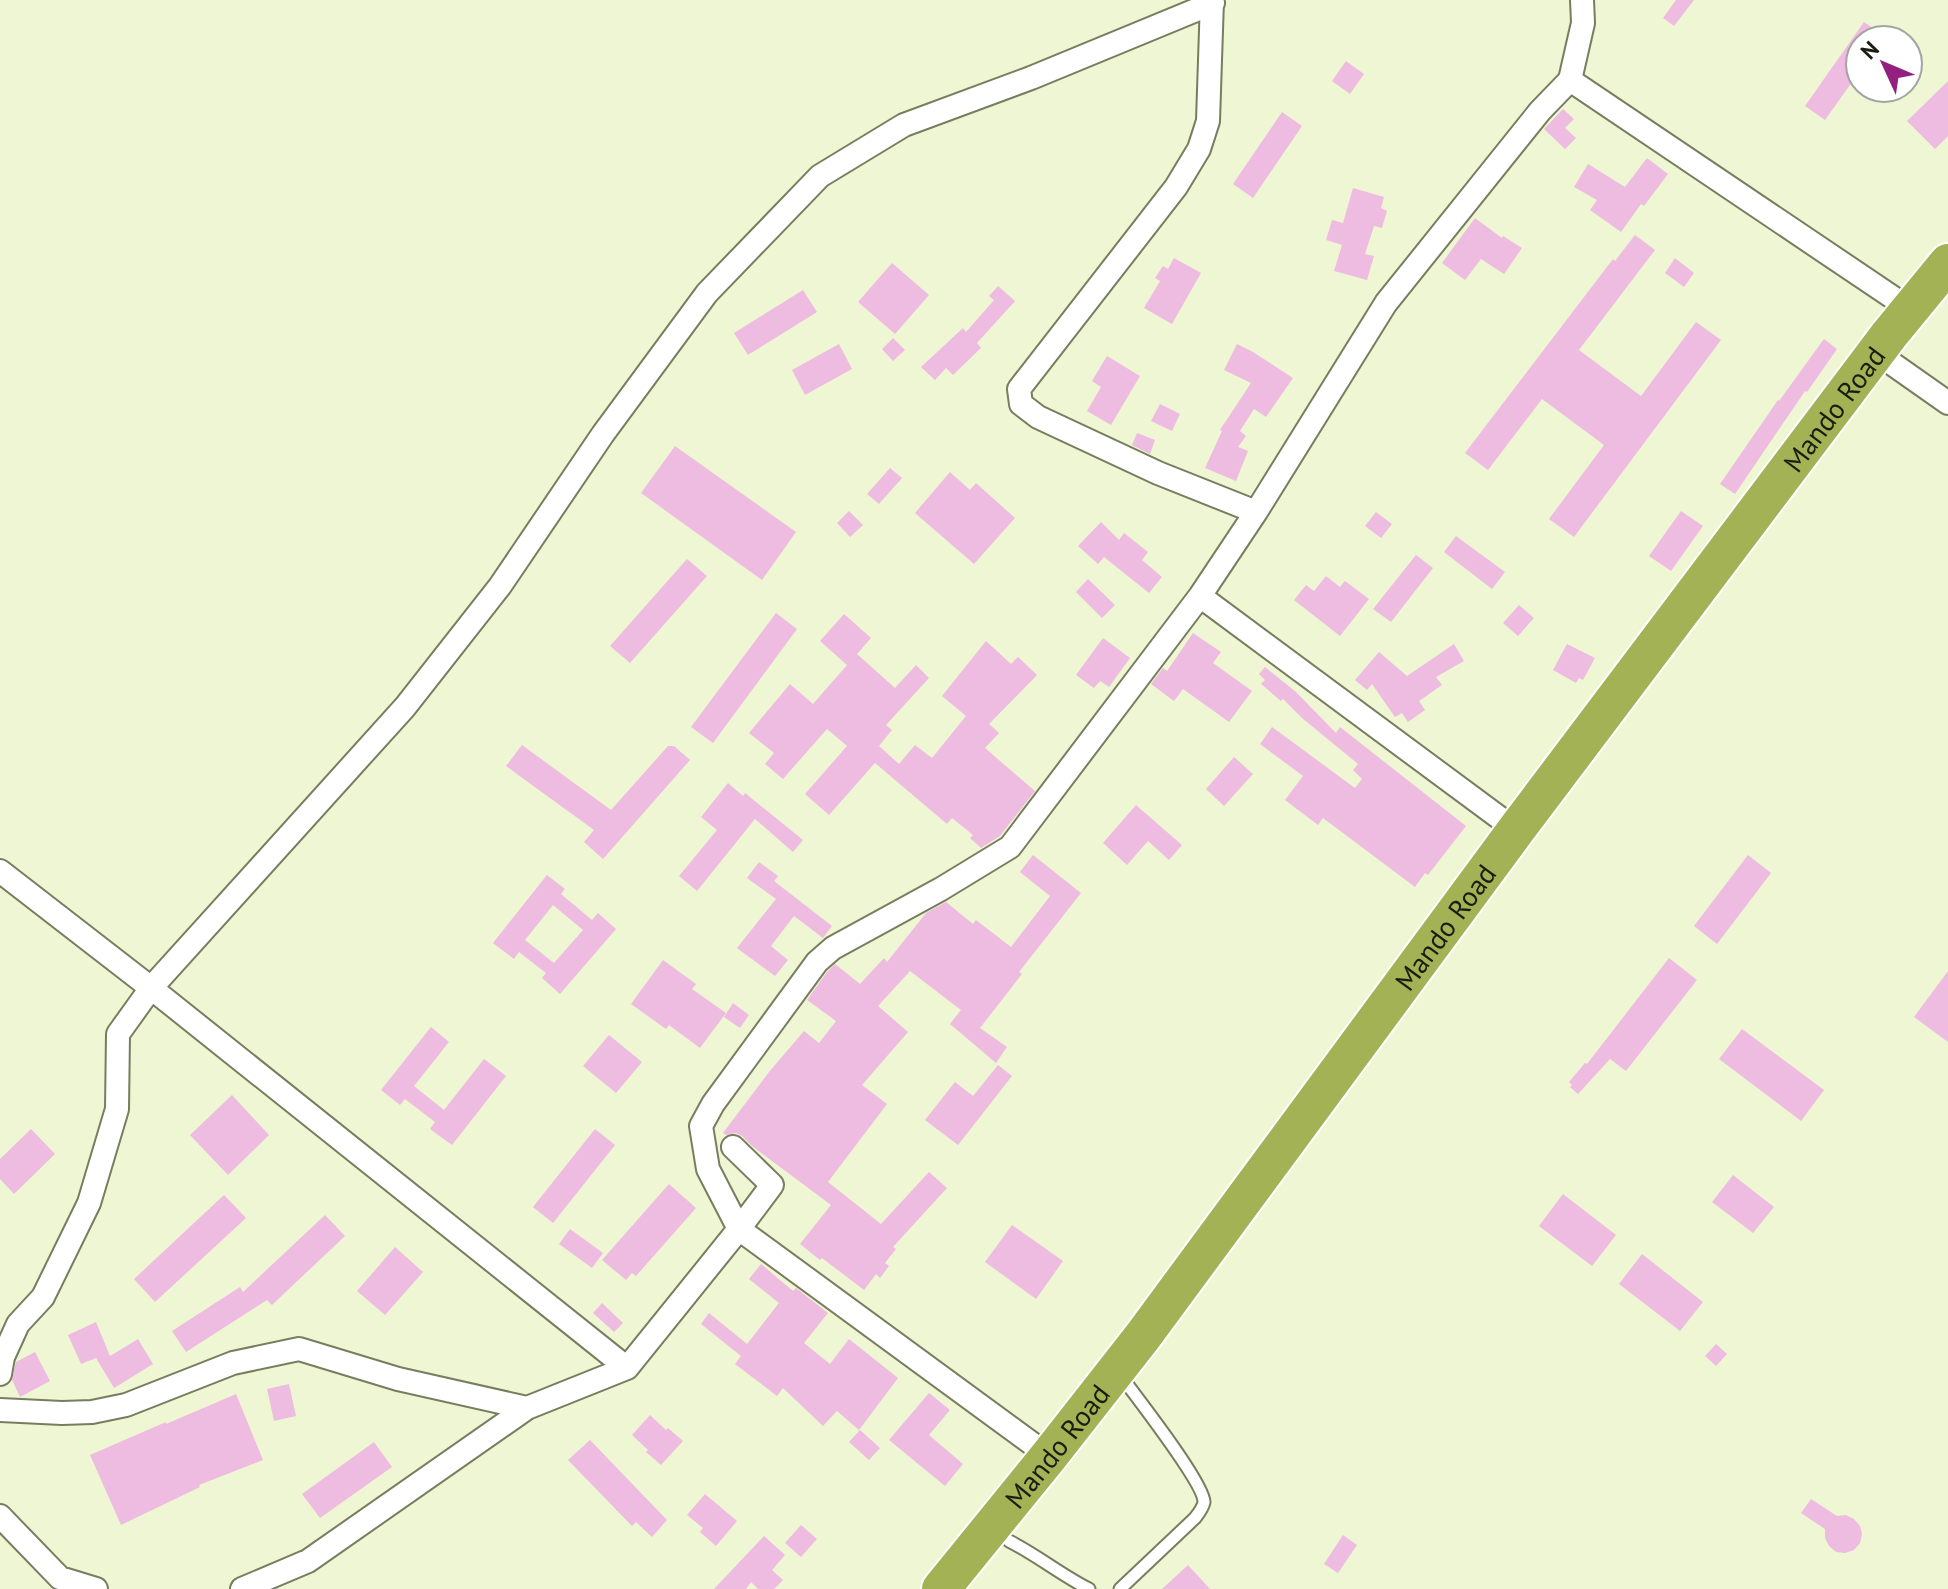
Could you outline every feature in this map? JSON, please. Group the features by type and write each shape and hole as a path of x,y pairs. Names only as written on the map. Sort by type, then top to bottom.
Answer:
{"highway":[{"name":"Mando Road","path":"941,1589 1143,1336 1516,830 1870,360 1948,263"},
{"name":"Mando Road","path":"970,1589 1948,296"}],"street":[{"path":"1049,1456 739,1229 708,1169 701,1126 713,1104 817,962 833,948 1010,847 1200,596 1386,303 1540,111 1570,80 1583,23 1582,0"},
{"path":"0,1374 3,1357 18,1324 43,1297 89,1203 117,1109 118,1034 151,988 405,707 500,586 603,434 707,293 820,176 904,125 1031,78 1212,2 1208,121 1199,149 1176,187 1019,389 1021,404 1038,417 1158,473 1256,512"},
{"path":"1570,80 1910,309"},
{"path":"1894,365 1948,403"},
{"path":"1200,596 1516,830"},
{"path":"0,871 627,1368"},
{"path":"242,1589 308,1561 527,1408 627,1368 772,1185 733,1147"},
{"path":"0,1410 62,1413 115,1408 233,1363 299,1349 398,1379 527,1408"},
{"path":"0,1516 60,1578 96,1589"}],"lane":[{"path":"1120,1589 1195,1518 1204,1503 1202,1493 1177,1452 1127,1384"},
{"path":"1009,1541 1089,1589"}],"building":[{"path":"1676,0 1694,0 1674,26 1663,18"},
{"path":"1844,50 1844,93 1825,120 1805,106"},
{"path":"1346,61 1364,74 1350,94 1332,81"},
{"path":"1948,81 1948,136 1935,149 1907,121"},
{"path":"1563,109 1574,119 1565,128 1576,138 1565,149 1544,129"},
{"path":"1282,112 1302,126 1253,198 1233,184"},
{"path":"1647,158 1668,174 1621,232 1590,210 1597,200 1574,187 1588,164 1625,187"},
{"path":"1353,188 1384,197 1381,208 1387,211 1382,228 1374,226 1365,254 1374,256 1367,280 1334,271 1342,245 1326,240 1332,220 1343,223"},
{"path":"1475,218 1522,248 1504,274 1481,259 1465,280 1442,263"},
{"path":"1635,235 1655,250 1579,350 1641,396 1696,322 1721,340 1574,537 1549,519 1604,445 1542,399 1488,470 1465,453 1613,259 1615,261"},
{"path":"1174,258 1201,273 1172,324 1144,308 1160,281 1155,278 1163,266 1168,269"},
{"path":"1675,258 1694,273 1684,287 1665,273"},
{"path":"892,263 929,295 895,334 858,302"},
{"path":"998,286 1015,301 977,343 981,348 953,375 946,368 935,380 921,367 963,328 966,332 994,300 989,296"},
{"path":"803,290 817,312 748,355 734,333"},
{"path":"893,338 905,350 893,361 882,349"},
{"path":"1824,339 1837,349 1735,494 1720,484"},
{"path":"839,344 852,369 805,395 792,370"},
{"path":"1237,344 1293,378 1266,417 1254,409 1240,431 1246,436 1238,447 1248,451 1236,481 1205,468 1220,430 1251,383 1224,370"},
{"path":"1107,356 1140,376 1111,425 1087,411 1101,387 1092,381"},
{"path":"1160,404 1180,414 1172,431 1151,421"},
{"path":"1137,433 1155,440 1150,454 1132,445"},
{"path":"675,446 796,532 762,580 641,493"},
{"path":"890,468 902,478 879,504 867,494"},
{"path":"950,472 970,490 976,483 1015,518 974,564 915,513"},
{"path":"849,511 863,525 850,537 837,523"},
{"path":"1681,511 1703,526 1671,571 1649,556"},
{"path":"1376,512 1392,524 1381,538 1365,526"},
{"path":"1101,522 1119,540 1124,533 1148,552 1142,560 1162,577 1149,593 1104,557 1098,564 1078,546"},
{"path":"1456,536 1505,572 1492,589 1444,552"},
{"path":"1416,555 1433,568 1391,622 1373,609"},
{"path":"687,559 707,576 630,663 610,646"},
{"path":"1326,576 1340,587 1345,581 1369,599 1340,636 1294,600 1306,585 1314,591"},
{"path":"1088,579 1115,605 1102,618 1076,592"},
{"path":"1519,605 1534,618 1518,636 1503,623"},
{"path":"776,613 797,629 713,743 691,727"},
{"path":"844,614 871,638 857,654 895,688 916,665 929,678 886,725 892,730 879,746 899,764 915,745 932,758 966,716 942,696 986,641 1011,664 1018,657 1037,675 989,724 999,733 985,748 1035,791 1000,836 981,848 970,838 973,835 952,818 947,824 875,763 829,815 805,794 847,746 827,729 783,779 765,764 774,753 749,733 790,684 813,704 847,665 820,641"},
{"path":"1193,633 1221,652 1213,663 1252,691 1229,722 1183,689 1174,701 1151,684 1163,668 1167,671"},
{"path":"1103,638 1130,658 1109,687 1100,681 1094,688 1076,675"},
{"path":"1454,644 1464,661 1436,677 1442,685 1419,701 1425,710 1408,722 1402,713 1395,717 1372,684 1367,690 1355,680 1379,652 1407,676"},
{"path":"1567,644 1595,658 1583,680 1579,678 1576,683 1553,670"},
{"path":"1265,667 1296,692 1336,733 1340,727 1466,826 1415,887 1323,818 1318,825 1285,800 1303,776 1260,744 1272,727 1355,788 1362,779 1353,770 1358,764 1283,699 1281,701 1261,684 1265,680 1259,674"},
{"path":"522,745 611,810 668,746 674,746 690,760 603,859 584,842 594,830 506,766"},
{"path":"1234,757 1253,774 1224,806 1206,789"},
{"path":"728,783 803,840 793,852 755,819 697,891 679,876 717,830 701,817"},
{"path":"1136,805 1182,845 1169,860 1148,841 1127,865 1103,843"},
{"path":"1033,855 1081,893 980,1028 1007,1047 996,1063 950,1024 961,1010 910,971 878,1006 908,1032 862,1085 887,1104 828,1182 881,1224 929,1172 947,1188 893,1247 896,1249 885,1263 889,1266 880,1278 876,1274 864,1290 800,1244 831,1205 742,1136 723,1133 804,1031 819,1043 836,1021 807,1000 835,964 860,984 884,958 887,962 926,913 946,902 973,924 976,920 1011,947 1050,896 1020,872"},
{"path":"1748,855 1771,873 1717,944 1694,926"},
{"path":"759,862 778,876 774,881 832,926 823,938 794,916 771,946 788,960 775,976 737,948 776,899 747,878"},
{"path":"547,875 565,889 561,894 592,920 598,913 616,929 560,994 542,978 546,973 519,952 514,959 493,943","holes":["553,905 583,930 554,963 525,940"]},
{"path":"1669,958 1697,980 1626,1071 1610,1059 1578,1094 1569,1082 1587,1064"},
{"path":"663,960 696,984 692,989 726,1013 700,1048 669,1025 666,1029 631,1004"},
{"path":"1948,971 1948,1042 1914,1017"},
{"path":"733,1003 749,1015 740,1028 724,1017"},
{"path":"431,1027 449,1042 414,1086 444,1110 484,1059 506,1076 452,1145 430,1129 435,1122 405,1099 400,1105 381,1090"},
{"path":"1742,1029 1824,1090 1801,1121 1719,1059"},
{"path":"609,1035 642,1062 616,1093 583,1066"},
{"path":"998,1065 1012,1076 958,1145 925,1120 955,1082 973,1096"},
{"path":"232,1095 269,1135 228,1175 190,1135"},
{"path":"31,1129 55,1154 14,1194 0,1179 0,1159"},
{"path":"595,1129 615,1145 553,1223 533,1207"},
{"path":"1733,1175 1774,1207 1753,1233 1712,1202"},
{"path":"669,1184 696,1208 636,1276 632,1273 626,1280 602,1260"},
{"path":"1563,1194 1616,1235 1592,1266 1539,1226"},
{"path":"224,1195 246,1218 155,1302 134,1279"},
{"path":"325,1215 345,1236 272,1305 267,1300 186,1352 172,1331 240,1287 243,1292"},
{"path":"1012,1225 1063,1261 1036,1299 985,1262"},
{"path":"570,1229 603,1253 592,1268 559,1244"},
{"path":"395,1247 423,1272 385,1315 357,1291"},
{"path":"1642,1254 1703,1302 1680,1331 1619,1284"},
{"path":"761,1264 793,1291 796,1288 828,1313 804,1343 830,1364 849,1339 898,1378 859,1430 837,1411 823,1426 783,1388 777,1396 735,1364 741,1356 701,1324 709,1313 747,1344 779,1303 749,1279"},
{"path":"602,1303 623,1323 614,1332 593,1313"},
{"path":"96,1322 110,1356 138,1339 153,1364 114,1388 96,1358 81,1364 68,1335"},
{"path":"1716,1344 1727,1354 1716,1366 1705,1356"},
{"path":"35,1352 50,1381 20,1397 12,1380 16,1362"},
{"path":"289,1384 296,1416 274,1421 267,1389"},
{"path":"929,1393 950,1410 929,1435 963,1464 945,1486 889,1440"},
{"path":"236,1394 263,1460 199,1485 121,1525 90,1455"},
{"path":"650,1415 683,1441 661,1465 632,1435"},
{"path":"860,1430 880,1448 869,1460 849,1442"},
{"path":"590,1440 667,1520 652,1537 636,1522 632,1526 568,1460"},
{"path":"374,1442 392,1467 320,1518 302,1494"},
{"path":"705,1494 737,1521 716,1546 700,1532 703,1528 687,1515"},
{"path":"1811,1499 1837,1516 1846,1515 1854,1519 1860,1526 1860,1543 1854,1550 1836,1552 1825,1538 1825,1529 1801,1513"},
{"path":"801,1525 817,1539 801,1557 785,1543"},
{"path":"1343,1535 1357,1545 1338,1573 1324,1564"},
{"path":"764,1536 785,1555 772,1570 783,1580 774,1589 758,1589 751,1582 746,1589 714,1589"},
{"path":"1188,1565 1210,1589 1162,1589"}]}
